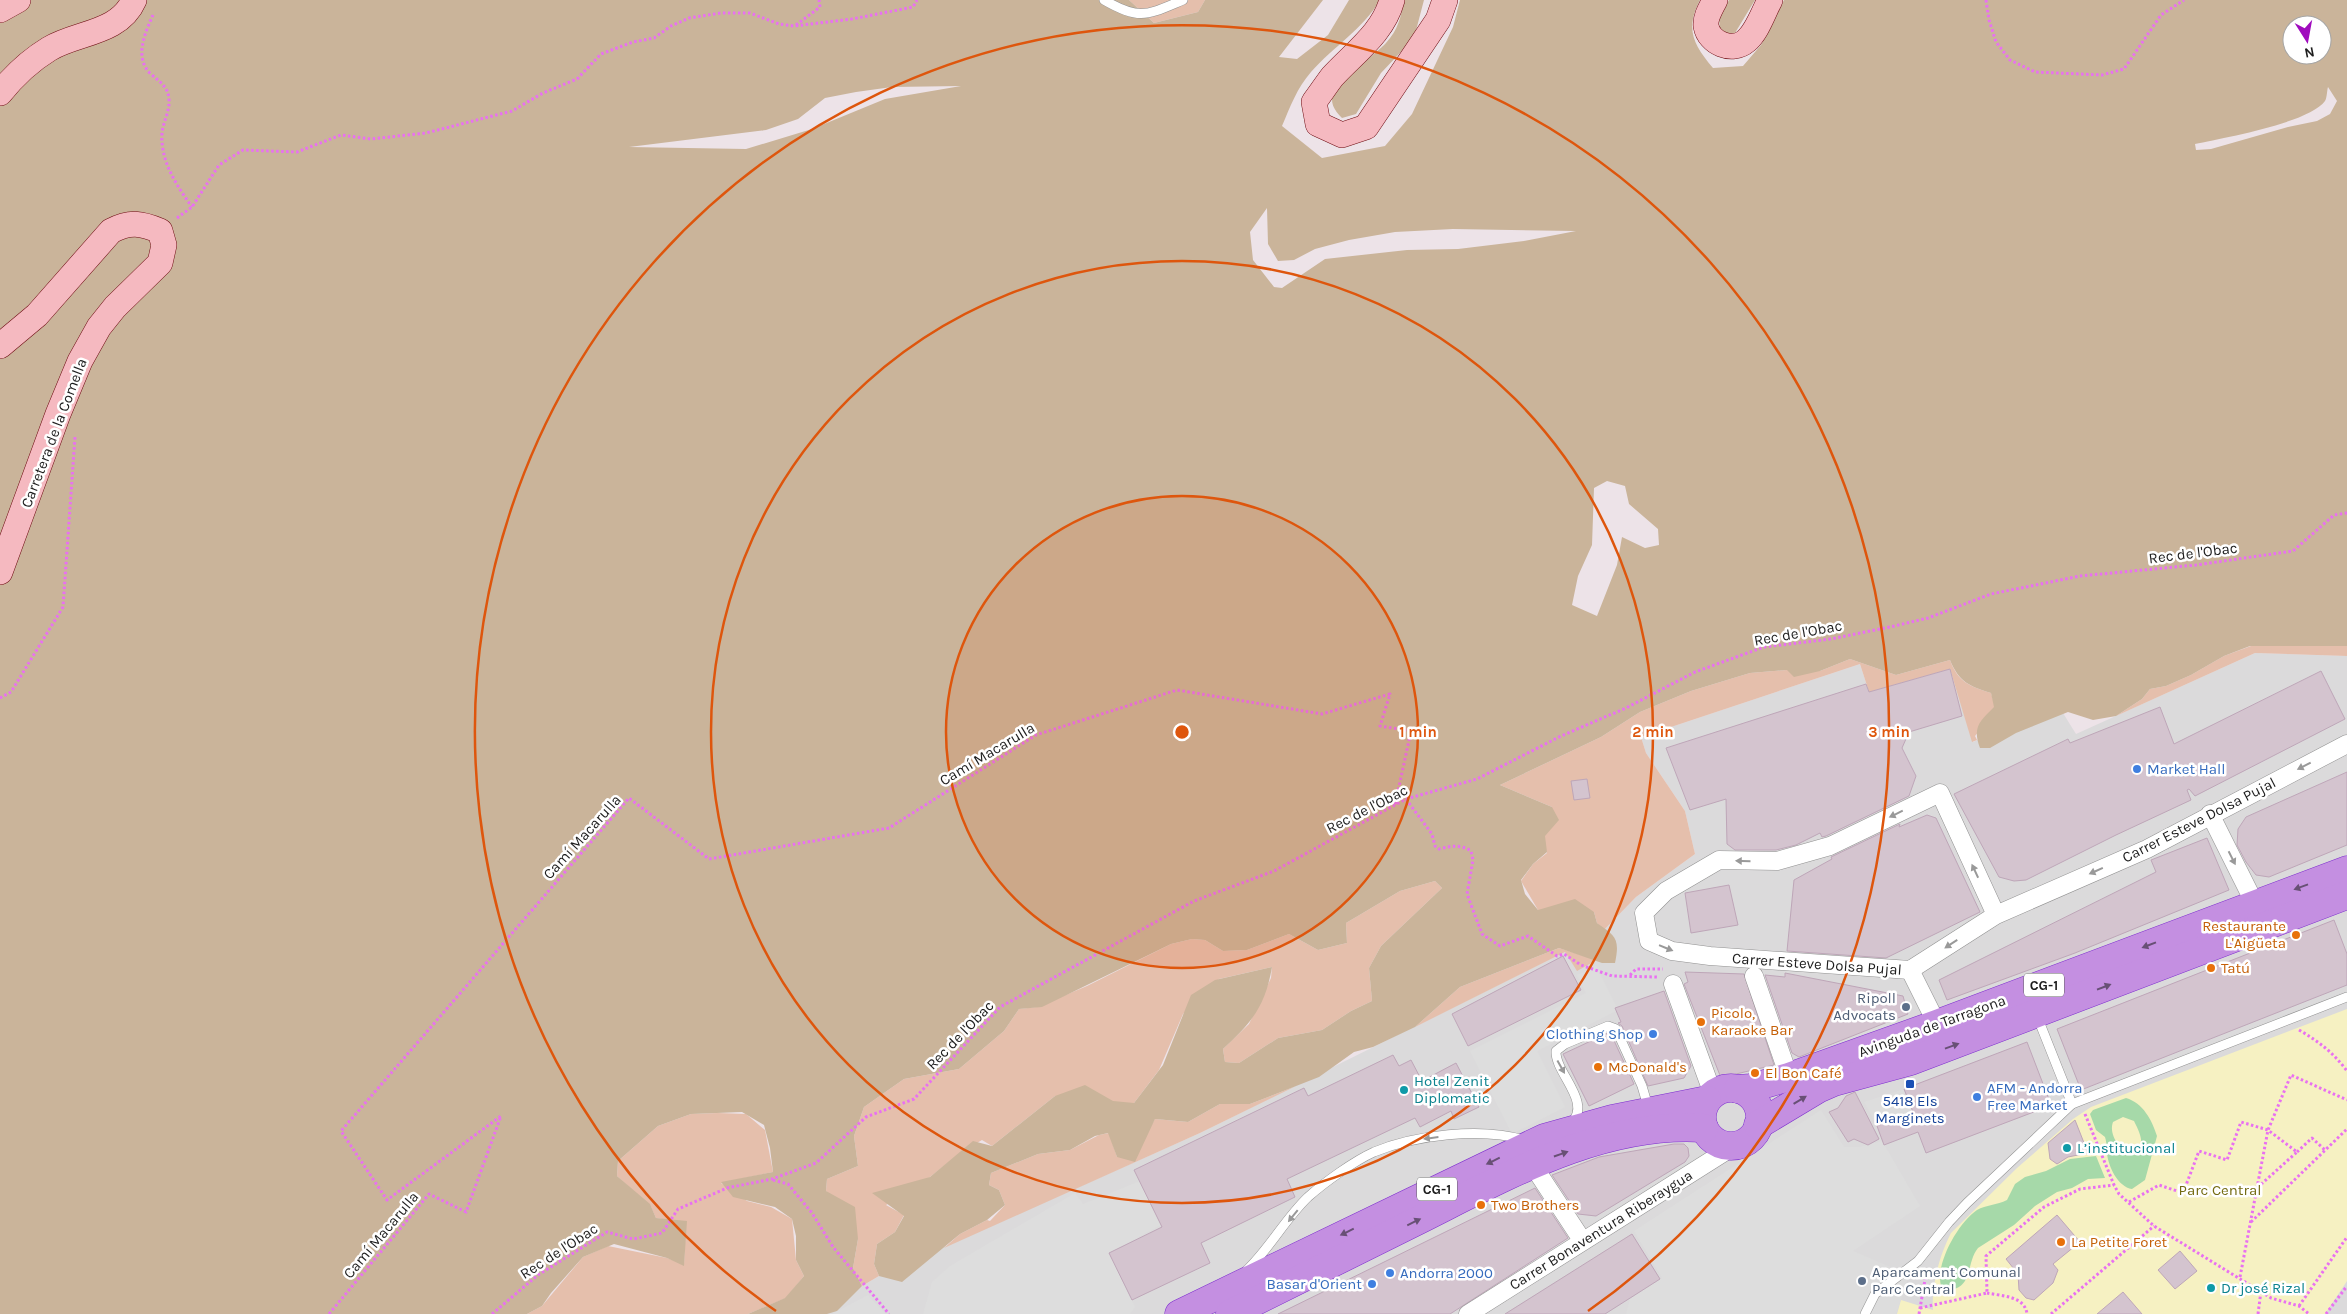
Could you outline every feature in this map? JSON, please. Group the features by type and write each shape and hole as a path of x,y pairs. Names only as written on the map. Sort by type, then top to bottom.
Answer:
{"highway":[{"name":"Avinguda de Tarragona","path":"1738,1089 1751,1088 1789,1077 1937,1024 2347,870"},
{"name":"Avinguda de Tarragona","path":"1758,1125 1818,1089 1834,1082 1911,1061 2347,895"},
{"name":"CG-1","path":"1179,1314 1227,1302 1531,1154 1563,1132 1612,1119 1710,1098 1720,1091 1738,1089"},
{"path":"1738,1089 1753,1099 1758,1108 1758,1125"},
{"path":"1710,1098 1702,1114 1704,1128 1716,1142 1734,1146"},
{"name":"CG-1","path":"1734,1146 1751,1138 1758,1125"},
{"name":"CG-1","path":"1531,1154 1607,1138 1684,1126 1704,1128"}],"main road":[{"path":"0,10 18,0"},
{"path":"1392,0 1388,16 1368,42 1332,77 1314,102 1318,124 1342,135 1366,127 1438,20 1445,0"},
{"path":"1715,0 1706,18 1706,26 1709,35 1718,44 1729,46 1740,45 1748,40 1770,0"},
{"path":"0,93 24,68 50,48 110,24 121,18 130,9 144,6"},
{"path":"0,346 37,315 112,230 122,226 144,224 160,231"},
{"name":"Carretera de la Comella","path":"0,572 58,414 80,361 99,327 115,307 160,263 164,244 160,231"}],"street":[{"name":"Carrer Esteve Dolsa Pujal","path":"1996,915 1940,793 1830,846 1777,861 1719,860 1666,891 1644,913 1649,941 1672,951 1710,956 1910,970 1996,915 2147,849 2210,814 2347,744"},
{"path":"2210,814 2255,904"},
{"path":"1910,970 1937,1024"},
{"path":"1754,976 1789,1077"},
{"path":"1673,984 1710,1086 1710,1098"},
{"name":"Carrer Bonaventura Riberaygua","path":"1468,1314 1582,1240 1734,1146"},
{"path":"1531,1154 1582,1240"}],"lane":[{"path":"1104,0 1134,14 1154,12 1183,0"},
{"path":"1865,1314 1875,1294 1918,1261 1967,1203 2076,1103 2347,997"},
{"path":"2036,1014 2076,1103"},
{"path":"1563,1132 1574,1121 1577,1103 1572,1087 1556,1058 1556,1051 1565,1044 1608,1026 1616,1029 1642,1086 1650,1112"},
{"path":"1227,1302 1257,1260 1308,1198 1341,1172 1374,1152 1418,1140 1466,1134 1522,1140 1531,1154"}],"path":[{"path":"794,26 820,7 819,0"},
{"path":"160,231 192,207 219,165 243,150 297,152 341,135 372,139 426,133 512,111 543,93 577,79 601,54 633,42 654,38 671,26 689,18 721,13 750,13 779,24 794,26 852,19 913,7 917,0"},
{"path":"1986,0 1989,20 1996,42 2010,60 2035,72 2102,75 2124,69 2161,15 2184,0"},
{"path":"144,6 141,46 144,63 150,73 166,86 169,100 162,133 163,148 172,176 192,207"},
{"path":"0,698 11,692 63,607 75,430"},
{"name":"Rec de l'Obac","path":"492,1314 538,1275 607,1232 633,1239 662,1233 678,1210 727,1188 772,1180 816,1163 866,1117 914,1100 1000,1007 1194,901 1274,871 1406,799 1476,779 1561,736 1626,708 1694,672 1764,647 1831,639 1928,618 1991,594 2080,576 2196,565 2293,550 2334,515 2347,513"},
{"name":"Camí Macarulla","path":"329,1314 429,1194 466,1212 502,1116 387,1200 342,1131 629,798 709,859 889,828 1036,734 1177,690 1322,714 1390,694 1380,726 1411,731 1395,805"},
{"path":"1406,799 1432,834 1435,846 1439,849 1453,846 1464,847 1471,851 1473,860 1467,894 1482,934 1500,946 1528,936 1557,956 1564,954 1581,965 1612,976 1660,977 1673,984"},
{"path":"1630,975 1636,970 1665,968 1672,951"},
{"path":"2284,1021 2315,1039 2337,1058 2347,1071"},
{"path":"2240,1277 2268,1130 2291,1075 2347,1100"},
{"path":"2076,1103 2114,1185 2120,1194 2154,1226 2280,1302 2299,1306 2309,1314"},
{"path":"2129,1202 2159,1185 2183,1193 2199,1151 2227,1160 2241,1122 2268,1130 2297,1152"},
{"path":"2251,1223 2347,1129"},
{"path":"2257,1188 2312,1138 2326,1151"},
{"path":"772,1180 788,1184 812,1213 832,1247 889,1314"},
{"path":"1987,1293 1986,1256 2044,1207 2080,1189 2114,1185"},
{"path":"2051,1314 2154,1226"},
{"path":"2299,1306 2347,1237"},
{"path":"1919,1314 1926,1270 1935,1242"},
{"path":"2326,1314 2347,1286"},
{"path":"2258,1314 2261,1291"},
{"path":"1920,1308 1987,1293 2020,1300 2026,1308 2027,1314"}],"shaded area":[{"path":"0,0 1129,0 1154,23 1198,12 1205,0 1323,0 1279,57 1297,59 1328,35 1349,0 1380,0 1365,20 1306,78 1294,98 1282,126 1322,158 1385,146 1412,114 1453,27 1460,0 1700,0 1693,19 1693,36 1700,51 1713,68 1743,66 1761,45 1784,0 2347,0 2347,646 2250,646 2224,656 2191,675 2166,686 2150,689 2142,699 2116,716 2093,720 2068,712 2016,733 1990,748 1980,748 1977,729 1981,721 1994,707 1991,693 1971,685 1961,678 1950,660 1896,675 1850,659 1820,671 1794,677 1787,670 1750,673 1691,691 1640,712 1601,737 1500,785 1552,807 1559,820 1545,836 1547,852 1533,864 1521,880 1525,894 1538,910 1575,899 1594,912 1597,923 1609,931 1617,943 1615,963 1602,963 1559,948 1460,987 1415,1027 1373,1047 1354,1052 1319,1077 1250,1104 1220,1104 1188,1122 1155,1119 1135,1162 1117,1157 1108,1133 1095,1136 1070,1150 1038,1154 991,1173 989,1185 999,1190 1005,1205 987,1220 960,1234 902,1282 879,1276 874,1264 877,1244 895,1232 904,1216 872,1193 930,1177 973,1141 992,1146 1055,1096 1085,1085 1113,1101 1134,1103 1163,1065 1191,995 1215,980 1272,967 1265,993 1256,1013 1223,1049 1225,1062 1239,1063 1278,1038 1322,1030 1351,1011 1372,1001 1369,968 1381,946 1442,888 1435,881 1400,891 1346,923 1347,943 1318,950 1289,934 1247,950 1223,951 1205,940 1192,939 1171,944 1042,1007 1019,1009 1004,1031 959,1069 904,1079 864,1107 854,1136 858,1166 827,1179 826,1191 855,1207 858,1239 853,1268 862,1286 837,1311 827,1314 748,1314 785,1298 804,1276 796,1260 796,1236 792,1219 775,1207 733,1197 721,1182 773,1172 770,1148 764,1125 742,1112 691,1114 658,1126 618,1161 617,1176 650,1204 656,1218 687,1221 684,1266 667,1258 614,1244 583,1257 542,1306 527,1314 0,1314","holes":["961,86 885,99 812,129 746,149 629,147 766,130 798,119 825,98 856,92 892,87","2328,87 2337,101 2330,114 2317,121 2288,127 2211,149 2196,150 2195,144 2244,134 2302,116 2316,109 2325,101","1267,208 1268,244 1278,261 1294,260 1315,249 1349,240 1395,232 1453,229 1576,231 1524,241 1458,249 1407,250 1325,259 1282,288 1274,287 1253,260 1250,232","1607,481 1625,486 1629,504 1658,529 1659,545 1645,548 1622,537 1617,565 1597,616 1572,605 1578,576 1592,545 1594,488"]},
{"path":"1129,0 1205,0 1198,12 1154,23"},
{"path":"1404,0 1424,0 1414,38 1381,73 1356,114 1342,118 1333,106 1334,91 1343,80 1390,38 1398,23"},
{"path":"1729,0 1755,0 1735,33 1727,34 1720,30 1719,18"},
{"path":"2251,646 2347,646 2347,656 2255,653 2116,716 2142,699 2150,689 2166,686 2191,675 2224,656"},
{"path":"2255,653 2347,656 2347,1314 815,1314 879,1276 1200,1133 1565,952 1577,970 1614,952 1604,930 1636,897 1695,854 1685,811 1646,753 1641,737 1860,664 1869,692 1950,669 1973,742 2058,705 2076,734"},
{"path":"1850,659 1896,675 1950,660 1957,673 1965,682 1991,693 1996,710 1975,736 1977,740 1972,742 1950,669 1869,692 1860,664 1641,737 1646,753 1685,811 1695,854 1636,897 1604,930 1597,923 1594,912 1538,910 1521,881 1533,864 1547,853 1542,837 1552,807 1500,785 1601,737 1640,712 1691,691 1750,673 1787,670 1820,671"},
{"path":"1435,881 1442,888 1381,946 1369,968 1372,1001 1351,1011 1322,1030 1278,1038 1239,1063 1225,1062 1223,1049 1249,1024 1271,978 1272,967 1219,979 1183,1014 1159,1070 1134,1103 1114,1105 1055,1096 992,1146 982,1140 960,1153 930,1177 886,1205 904,1215 895,1232 877,1244 874,1264 879,1276 862,1286 853,1268 858,1239 826,1191 827,1179 858,1166 854,1136 864,1107 904,1079 959,1069 1004,1031 1019,1009 1037,1007 1087,986 1171,944 1192,939 1205,940 1223,951 1247,950 1289,934 1318,950 1347,943 1346,923 1400,891"},
{"path":"1559,948 1597,960 1577,971 1565,952 1415,1027 1460,987"},
{"path":"1596,966 1618,1010 1537,1051 1565,1107 1512,1134 1470,1051 1586,993 1577,975"},
{"path":"1296,1086 1200,1133 944,1248 960,1234 987,1220 990,1221 1005,1205 999,1190 989,1185 991,1173 1038,1154 1070,1150 1099,1135 1109,1133 1117,1157 1148,1131 1155,1119 1188,1122 1220,1104 1250,1104"},
{"path":"1904,1089 1913,1112 1877,1126 1864,1102"},
{"path":"2126,1098 2142,1108 2152,1124 2157,1136 2145,1180 2132,1189 2122,1184 2112,1170 2105,1137 2096,1130 2090,1114 2093,1110","holes":["2123,1117 2134,1121 2141,1138 2141,1147 2135,1154 2124,1152 2116,1142 2112,1130 2113,1122"]},
{"path":"1821,1110 1844,1147 1860,1147 1882,1141 1920,1206 1853,1251 1909,1275 1896,1314 1626,1314 1630,1299 1662,1278 1634,1231"},
{"path":"691,1114 746,1114 765,1130 773,1172 721,1183 747,1201 771,1207 792,1219 796,1260 804,1276 786,1298 748,1314 527,1314 542,1306 583,1257 608,1246 667,1258 684,1264 686,1223 656,1218 651,1207 617,1176 618,1161 658,1126"},
{"path":"2096,1156 2105,1178 2088,1179 2072,1188 2057,1192 2035,1206 2014,1225 1978,1248 1974,1254 1966,1279 1962,1284 1950,1290 1941,1286 1941,1267 1950,1245 1963,1224 1977,1210 2007,1200 2015,1184 2025,1177 2046,1171 2070,1159"},
{"path":"1140,1181 1161,1225 1109,1253 1135,1307 1130,1314 923,1314 932,1282 950,1266 1075,1193 1083,1204"},
{"path":"868,1295 886,1314 832,1314"}],"green space":[{"name":"Parc Central","path":"2347,1009 2347,1281 2325,1314 1897,1314 1901,1300 1933,1310 1933,1291 1937,1270 1951,1233 2017,1168 2073,1119 2091,1107"}],"building":[{"path":"1950,669 1962,716 1909,732 1902,748 1916,776 1909,796 1826,836 1822,837 1820,833 1796,845 1776,850 1735,850 1727,844 1726,799 1690,810 1666,748 1866,684 1869,692"},
{"path":"2321,671 2345,719 2195,796 2189,789 2187,790 2191,800 2026,880 2014,881 1999,877 1954,794 2068,739 2070,743 2160,707 2174,744"},
{"path":"2347,772 2347,845 2269,877 2256,875 2237,845 2238,829 2246,817"},
{"path":"1587,779 1590,798 1574,800 1571,781"},
{"path":"1927,815 1936,818 1980,912 1886,958 1787,951 1794,880 1832,859 1831,857 1900,824 1899,827"},
{"path":"2207,838 2229,890 2075,953 1947,1000 1939,980 2156,872 2151,860"},
{"path":"1729,885 1738,925 1691,933 1685,893"},
{"path":"2334,920 2347,954 2347,985 2081,1090 2057,1029"},
{"path":"1563,956 1581,990 1468,1046 1452,1014"},
{"path":"1685,972 1744,974 1774,1065 1729,1076 1723,1083 1684,984 1688,982"},
{"path":"1785,973 1903,996 1908,1014 1799,1057 1792,1053 1765,975 1785,977"},
{"name":"Clothing Shop","path":"1664,991 1691,1066 1684,1078 1648,1086 1622,1026 1618,1023 1621,1022 1615,1008"},
{"name":"McDonald's","path":"1608,1033 1611,1034 1634,1084 1589,1106 1563,1054"},
{"name":"AFM - Andorra Free Market","path":"2027,1042 2050,1102 2034,1108 2039,1110 1926,1153 1918,1132 1884,1145 1877,1126 1913,1112 1904,1089"},
{"path":"1393,1055 1399,1066 1411,1060 1422,1081 1456,1063 1479,1107 1454,1119 1451,1111 1420,1127 1415,1118 1287,1179 1295,1197 1201,1243 1210,1263 1132,1300 1109,1253 1162,1227 1134,1170 1304,1088 1308,1096"},
{"path":"1855,1092 1879,1139 1868,1145 1854,1139 1848,1142 1829,1112 1838,1108 1846,1096"},
{"name":"L’institucional","path":"2075,1120 2088,1153 2068,1157 2057,1164 2050,1159 2048,1143"},
{"path":"1674,1144 1684,1144 1688,1148 1689,1156 1685,1162 1596,1216 1578,1214 1552,1175 1599,1157"},
{"path":"1535,1188 1568,1238 1450,1314 1278,1314"},
{"path":"2057,1215 2080,1242 2053,1264 2058,1270 2053,1283 2034,1300 2026,1298 2019,1290 2018,1274 2006,1259"},
{"path":"1632,1234 1660,1279 1605,1314 1505,1314"},
{"path":"2180,1251 2197,1271 2175,1289 2158,1270"},
{"path":"2123,1292 2142,1314 2097,1314"}],"place":[{"name":"Market Hall","path":"2137,769"},
{"name":"Restaurante L'Aigüeta","path":"2296,935"},
{"name":"Tatú","path":"2211,968"},
{"name":"Ripoll Advocats","path":"1906,1007"},
{"name":"Picolo, Karaoke Bar","path":"1701,1022"},
{"name":"Clothing Shop","path":"1653,1034"},
{"name":"McDonald's","path":"1598,1067"},
{"name":"El Bon Café","path":"1755,1073"},
{"name":"5418 Els Marginets","path":"1910,1084"},
{"name":"Hotel Zenit Diplomatic","path":"1404,1090"},
{"name":"AFM - Andorra Free Market","path":"1977,1097"},
{"name":"L’institucional","path":"2067,1148"},
{"name":"Two Brothers","path":"1481,1205"},
{"name":"La Petite Foret","path":"2061,1242"},
{"name":"Andorra 2000","path":"1390,1273"},
{"name":"Aparcament Comunal Parc Central","path":"1862,1281"},
{"name":"Basar d'Orient","path":"1372,1284"},
{"name":"Dr josé Rizal","path":"2211,1288"}]}
